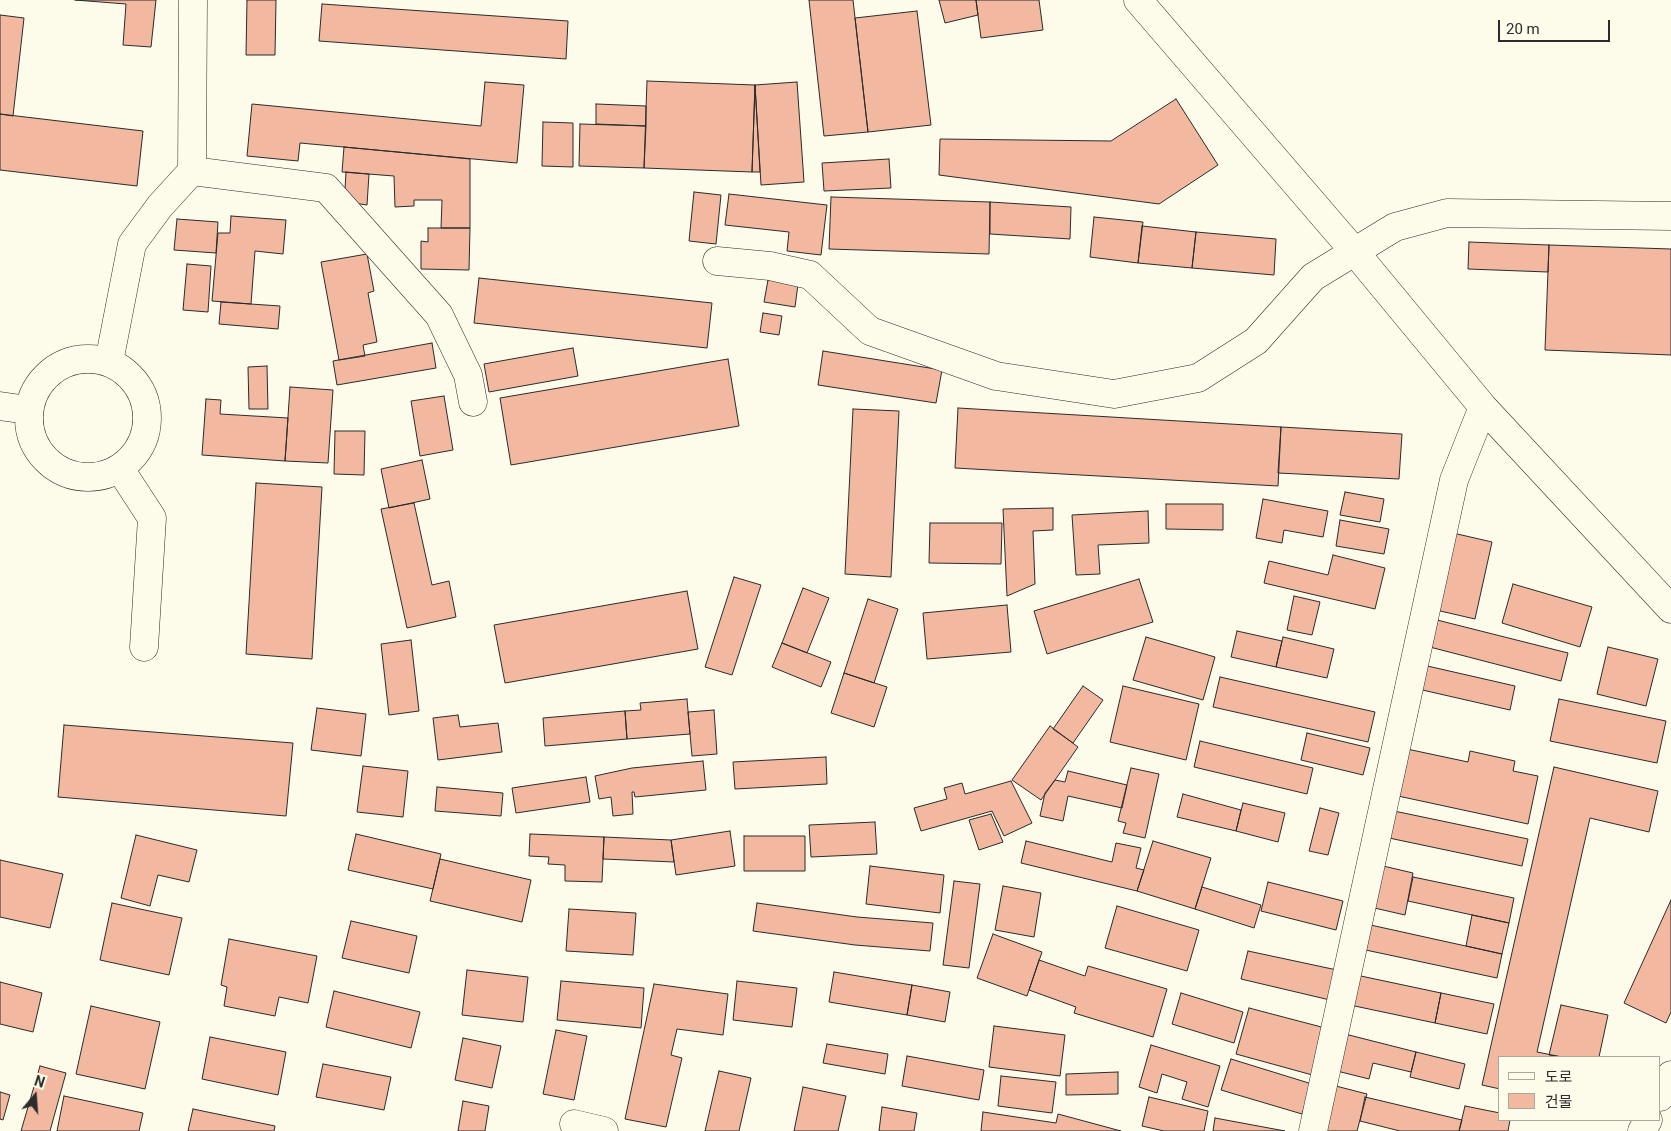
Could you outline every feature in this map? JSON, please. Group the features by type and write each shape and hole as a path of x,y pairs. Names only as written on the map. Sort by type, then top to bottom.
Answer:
{"street":[{"path":"109,362 132,244 160,206 192,172 193,0"},
{"path":"1138,0 1354,251 1483,408 1671,609"},
{"path":"192,172 326,188 439,315 468,375 473,402"},
{"path":"717,261 770,266 810,275 870,331 996,376 1114,394 1198,378 1256,341 1313,276 1395,228 1447,213 1671,216"},
{"path":"82,358 109,362 131,376 145,399 148,426 139,450 120,469 94,477 68,474 45,460 31,437 28,410 38,385 57,366 82,358"},
{"path":"0,406 28,410"},
{"path":"1313,1131 1454,480 1483,408"},
{"path":"120,469 152,518 144,647"},
{"path":"1661,1095 1671,1075"},
{"path":"574,1124 604,1131"}],"building":[{"path":"75,0 156,0 151,47 123,45 126,4"},
{"path":"247,0 276,0 275,55 246,55"},
{"path":"809,0 853,0 868,132 824,136"},
{"path":"939,0 976,0 978,15 945,23"},
{"path":"976,0 1039,0 1043,30 981,38"},
{"path":"322,4 568,21 566,59 319,41"},
{"path":"917,11 931,125 868,132 855,18"},
{"path":"0,15 24,18 13,116 0,114"},
{"path":"647,81 755,85 752,172 644,168"},
{"path":"485,82 524,85 517,163 300,143 298,161 247,156 252,104 481,126"},
{"path":"797,82 804,182 761,185 755,85"},
{"path":"755,85 760,172 752,172"},
{"path":"1176,99 1218,165 1159,204 939,175 940,139 1111,141"},
{"path":"596,104 646,106 646,126 596,124"},
{"path":"0,114 143,131 137,186 0,170"},
{"path":"543,122 573,123 573,167 542,166"},
{"path":"580,124 646,126 644,168 579,166"},
{"path":"344,147 470,159 470,228 441,228 442,200 414,200 414,206 395,207 394,176 342,172"},
{"path":"889,159 891,188 824,191 822,163"},
{"path":"346,172 369,174 367,205 354,203 345,189"},
{"path":"694,192 721,195 716,244 689,241"},
{"path":"729,194 827,205 821,255 787,251 789,232 725,225"},
{"path":"831,197 990,202 989,254 829,249"},
{"path":"990,202 1071,207 1070,239 990,234"},
{"path":"231,216 286,220 283,254 255,251 251,304 212,301 218,233 230,233"},
{"path":"1094,217 1143,222 1138,263 1090,257"},
{"path":"177,219 218,222 216,253 174,250"},
{"path":"1142,226 1196,232 1192,268 1138,263"},
{"path":"428,228 470,228 469,270 421,269 421,241 428,242"},
{"path":"1196,232 1276,239 1274,275 1192,268"},
{"path":"1469,242 1549,245 1548,272 1468,269"},
{"path":"1549,245 1671,249 1671,355 1545,350"},
{"path":"367,254 374,291 368,293 377,342 363,345 365,356 339,360 321,262"},
{"path":"187,264 211,266 208,312 183,310"},
{"path":"479,278 712,303 707,348 474,323"},
{"path":"768,280 798,284 795,307 764,302"},
{"path":"221,302 280,306 278,329 219,324"},
{"path":"763,313 782,316 779,335 760,332"},
{"path":"432,343 436,368 337,385 333,361"},
{"path":"573,348 578,376 489,392 484,364"},
{"path":"823,351 942,370 936,403 818,385"},
{"path":"728,359 739,426 511,465 500,398"},
{"path":"267,366 268,409 249,409 248,367"},
{"path":"290,387 333,390 328,463 285,461"},
{"path":"444,396 453,450 420,456 411,401"},
{"path":"206,399 221,400 220,414 288,418 285,461 202,455"},
{"path":"958,408 1281,427 1278,486 955,468"},
{"path":"853,409 899,411 891,577 845,574"},
{"path":"1281,427 1402,434 1399,479 1278,473"},
{"path":"335,431 365,431 364,475 334,474"},
{"path":"422,460 430,499 389,508 381,469"},
{"path":"256,483 322,487 312,659 246,654"},
{"path":"1345,492 1384,499 1380,522 1340,515"},
{"path":"1263,499 1328,511 1323,537 1284,530 1282,543 1256,538"},
{"path":"414,503 432,585 449,581 456,617 407,628 381,509"},
{"path":"1166,504 1223,504 1223,530 1166,529"},
{"path":"1053,508 1053,530 1033,531 1035,584 1007,596 1003,509"},
{"path":"1148,511 1149,543 1098,545 1100,574 1076,575 1072,515"},
{"path":"1340,520 1389,529 1384,554 1336,546"},
{"path":"930,523 1002,523 1001,564 929,563"},
{"path":"1453,533 1492,542 1475,619 1436,610"},
{"path":"1333,555 1385,568 1375,609 1264,583 1269,561 1328,575"},
{"path":"734,577 761,585 732,675 705,667"},
{"path":"1139,579 1153,622 1047,654 1034,611"},
{"path":"1513,584 1592,607 1580,647 1502,623"},
{"path":"803,588 829,598 807,653 782,643"},
{"path":"687,591 698,649 505,683 494,625"},
{"path":"1294,596 1320,602 1312,635 1287,630"},
{"path":"868,599 898,609 874,683 844,673"},
{"path":"1007,605 1011,652 927,659 923,613"},
{"path":"1433,619 1568,653 1561,681 1426,646"},
{"path":"1237,631 1282,641 1276,667 1231,657"},
{"path":"1146,637 1215,657 1203,700 1133,680"},
{"path":"1283,637 1334,649 1327,678 1276,667"},
{"path":"411,640 419,711 389,715 381,644"},
{"path":"782,643 831,662 821,687 772,667"},
{"path":"1608,647 1658,659 1646,706 1597,694"},
{"path":"1423,665 1515,686 1510,710 1418,689"},
{"path":"844,673 887,687 874,727 831,713"},
{"path":"1220,677 1375,712 1368,742 1213,707"},
{"path":"1083,686 1103,700 1073,743 1053,729"},
{"path":"1123,686 1199,704 1186,760 1110,742"},
{"path":"687,699 690,734 627,739 625,711 641,710 640,703"},
{"path":"1559,699 1666,721 1657,763 1550,741"},
{"path":"317,708 366,714 361,756 311,750"},
{"path":"714,710 717,754 692,756 688,712"},
{"path":"625,711 627,739 545,746 543,718"},
{"path":"458,715 460,727 498,723 502,752 438,760 433,718"},
{"path":"64,725 293,743 286,816 58,797"},
{"path":"1050,726 1078,747 1041,800 1012,780"},
{"path":"1307,733 1370,748 1363,775 1301,760"},
{"path":"1200,741 1313,768 1307,794 1194,767"},
{"path":"1407,749 1468,762 1470,751 1515,761 1513,771 1538,776 1528,824 1398,796"},
{"path":"826,757 827,784 735,789 733,762"},
{"path":"703,761 706,790 635,797 634,792 632,792 633,814 613,816 611,797 599,799 595,776 632,768"},
{"path":"363,766 408,771 403,817 357,812"},
{"path":"1554,767 1658,791 1649,832 1590,818 1537,1052 1557,1056 1498,1056 1498,1089 1482,1085"},
{"path":"1131,768 1159,774 1145,838 1123,833 1126,823 1118,821"},
{"path":"1068,771 1127,785 1122,808 1068,796 1063,821 1040,816 1045,793 1055,780 1065,782"},
{"path":"586,777 590,802 516,813 512,788"},
{"path":"1011,781 1032,823 1004,836 992,811 921,831 914,808 947,799 944,788 962,783 965,794"},
{"path":"437,787 503,793 501,816 435,811"},
{"path":"1183,794 1241,810 1236,831 1177,817"},
{"path":"1243,803 1285,813 1278,842 1236,831"},
{"path":"1320,808 1339,813 1328,855 1309,851"},
{"path":"1394,811 1528,839 1522,866 1389,838"},
{"path":"991,814 1003,842 979,850 969,820"},
{"path":"875,822 877,854 811,857 809,825"},
{"path":"730,831 735,866 676,875 671,840"},
{"path":"356,834 441,854 433,889 348,870"},
{"path":"530,834 604,837 602,882 565,881 565,865 548,864 549,857 529,856"},
{"path":"136,835 197,850 189,882 158,875 150,906 121,898"},
{"path":"744,836 805,836 805,871 744,871"},
{"path":"604,837 671,840 674,862 603,859"},
{"path":"1026,841 1112,862 1116,843 1141,848 1136,868 1144,870 1137,891 1021,863"},
{"path":"1153,841 1211,858 1195,909 1137,891"},
{"path":"440,859 531,880 522,922 430,901"},
{"path":"0,860 63,874 50,928 0,917"},
{"path":"1379,865 1413,873 1405,915 1370,907"},
{"path":"870,866 944,875 940,913 866,904"},
{"path":"1413,877 1514,898 1509,923 1408,901"},
{"path":"954,881 980,884 969,968 943,965"},
{"path":"1268,882 1343,901 1336,930 1261,911"},
{"path":"1003,886 1041,893 1034,937 995,930"},
{"path":"1202,887 1261,905 1254,928 1195,909"},
{"path":"1671,900 1671,1012 1666,1023 1624,1003"},
{"path":"112,903 182,918 169,975 100,960"},
{"path":"757,903 857,917 933,923 930,951 855,945 753,931"},
{"path":"1117,906 1199,930 1187,971 1105,948"},
{"path":"569,909 636,913 633,955 566,951"},
{"path":"1472,915 1509,923 1502,954 1466,946"},
{"path":"351,921 417,936 409,973 342,958"},
{"path":"1366,924 1502,954 1497,978 1361,949"},
{"path":"993,934 1042,952 1027,996 977,978"},
{"path":"229,939 317,956 308,1003 279,997 275,1016 224,1006 227,987 221,985"},
{"path":"1248,951 1337,970 1330,1000 1241,979"},
{"path":"1039,960 1085,976 1088,966 1167,989 1153,1037 1074,1013 1076,1007 1029,990"},
{"path":"467,970 528,977 523,1022 462,1015"},
{"path":"834,972 912,985 907,1015 829,1002"},
{"path":"1356,975 1441,993 1435,1023 1350,1005"},
{"path":"561,981 644,988 641,1028 557,1020"},
{"path":"737,981 797,988 792,1027 733,1020"},
{"path":"0,982 42,993 33,1032 0,1024"},
{"path":"654,984 728,994 723,1035 677,1029 671,1055 682,1058 666,1127 625,1119"},
{"path":"912,985 950,992 945,1022 907,1015"},
{"path":"334,991 420,1012 411,1048 326,1027"},
{"path":"1181,993 1243,1012 1234,1043 1172,1024"},
{"path":"1441,993 1494,1004 1487,1034 1435,1023"},
{"path":"1561,1005 1608,1015 1599,1056 1549,1055"},
{"path":"91,1006 160,1022 145,1089 76,1074"},
{"path":"1249,1008 1329,1029 1316,1076 1236,1054"},
{"path":"994,1026 1065,1035 1060,1076 989,1067"},
{"path":"556,1030 587,1036 574,1100 543,1094"},
{"path":"1341,1033 1416,1052 1411,1072 1373,1063 1369,1079 1333,1070"},
{"path":"210,1037 286,1052 278,1095 202,1079"},
{"path":"463,1038 501,1046 492,1088 455,1080"},
{"path":"827,1044 888,1054 885,1074 823,1063"},
{"path":"1151,1045 1220,1066 1208,1107 1182,1099 1187,1082 1162,1074 1157,1093 1139,1087"},
{"path":"1416,1052 1465,1064 1459,1089 1410,1077"},
{"path":"907,1056 984,1070 979,1100 902,1086"},
{"path":"1231,1059 1312,1084 1302,1114 1221,1090"},
{"path":"323,1064 391,1077 384,1110 316,1097"},
{"path":"40,1066 66,1073 50,1131 21,1131"},
{"path":"719,1071 751,1078 739,1131 705,1131"},
{"path":"1118,1072 1118,1094 1066,1095 1066,1074"},
{"path":"1001,1076 1056,1082 1052,1113 998,1106"},
{"path":"1328,1084 1367,1094 1357,1131 1317,1131"},
{"path":"803,1087 846,1096 838,1131 794,1131"},
{"path":"0,1092 10,1095 3,1120 0,1119"},
{"path":"64,1096 143,1113 139,1131 57,1131"},
{"path":"1149,1097 1208,1111 1204,1131 1164,1131 1142,1126"},
{"path":"1365,1097 1462,1120 1459,1131 1400,1131 1360,1121"},
{"path":"463,1101 489,1106 485,1131 458,1131"},
{"path":"1465,1106 1498,1113 1498,1121 1510,1121 1508,1131 1459,1131"},
{"path":"882,1107 917,1113 914,1131 879,1131"},
{"path":"193,1109 275,1126 274,1131 188,1131"},
{"path":"983,1112 1056,1123 1058,1114 1121,1131 981,1131"},
{"path":"1215,1118 1285,1131 1213,1131"}]}
